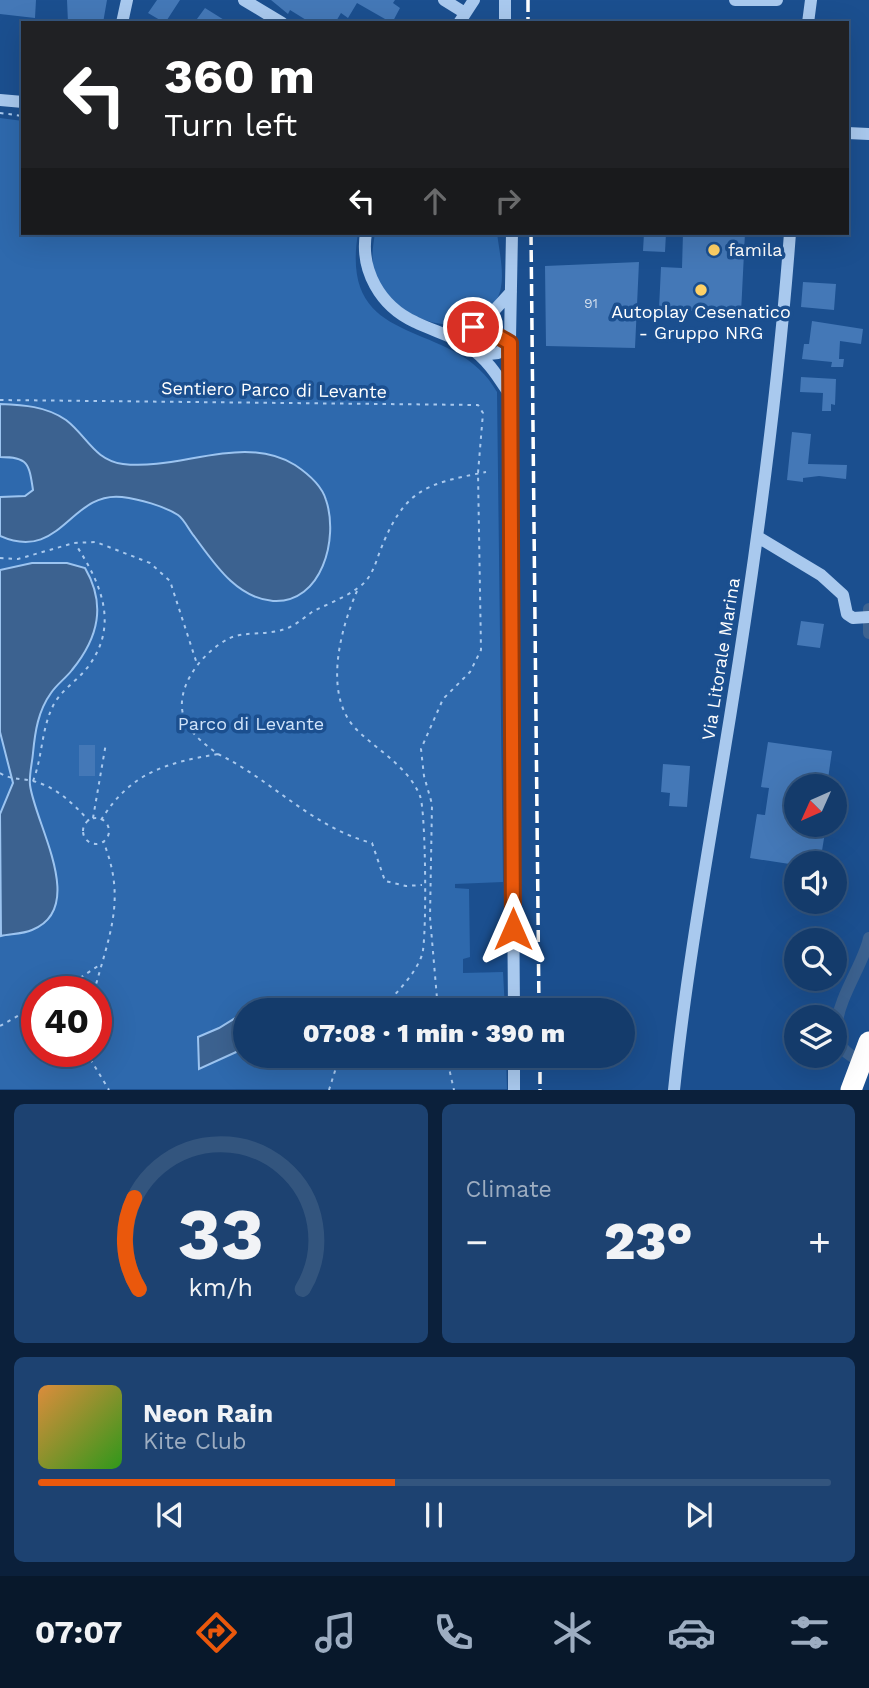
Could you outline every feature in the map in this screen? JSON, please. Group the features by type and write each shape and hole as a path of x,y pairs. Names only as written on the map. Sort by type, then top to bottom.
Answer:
{"highway":[{"path":"862,1085 869,1042"}],"street":[{"path":"122,21 127,0"},
{"path":"244,0 279,21"},
{"path":"443,0 462,18 474,0"},
{"path":"505,0 505,21"},
{"path":"735,0 777,0"},
{"path":"808,21 811,0"},
{"path":"0,100 21,102"},
{"path":"366,235 367,264 376,288 385,300 416,323 448,335 480,355 509,392"},
{"path":"505,235 511,259"},
{"path":"512,235 509,392 514,998"},
{"name":"Via Litorale Marina","path":"674,1090 704,874 758,537 782,346 790,235"},
{"path":"448,335 480,326 511,292"},
{"path":"480,326 510,343"},
{"path":"480,355 498,353 510,343"},
{"path":"758,537 821,575 843,595 847,614 853,618 869,617"},
{"path":"514,1068 514,1090"}],"path":[{"path":"0,113 21,116"},
{"name":"Sentiero Parco di Levante","path":"0,400 478,405 483,413 478,473 481,650 470,672 443,699 421,749 424,776 432,804 430,917 437,998"},
{"path":"423,885 406,886 385,881 372,843 345,834 294,805 249,769 218,754 200,741 187,724 181,709 183,693 197,664 230,637 270,635 292,626 358,588 371,575 388,530 404,503 435,485 486,472"},
{"path":"0,558 18,559 74,543 96,542 114,547 160,570 170,580 197,664"},
{"path":"32,781 52,707 92,662 106,623 102,593 74,543"},
{"path":"358,588 345,619 342,636 341,703 356,729 400,767 421,797 426,848 423,953 410,975 390,998"},
{"path":"92,819 106,743"},
{"path":"101,820 112,801 149,772 173,762 218,754"},
{"path":"0,773 8,779 32,781 63,795 89,821"},
{"path":"101,820 89,821 84,827 85,838 92,843 103,841"},
{"path":"101,820 108,832 103,841"},
{"path":"99,976 116,909 114,867 103,841"},
{"path":"84,976 102,964"},
{"path":"0,1026 21,1014"},
{"path":"95,1067 109,1090"},
{"path":"329,1090 336,1068"},
{"path":"449,1068 454,1090"}],"green space":[{"name":"Parco di Levante","path":"0,118 21,121 21,235 358,235 357,271 365,298 382,316 455,352 478,368 497,392 503,882 455,884 455,888 469,889 470,957 463,959 463,973 503,972 504,998 233,998 233,1068 506,1068 507,1089 0,1089"},
{"path":"375,235 497,235 502,274 498,297 490,308 474,320 442,324 425,320 409,313 384,290 374,271"}],"shaded area":[{"path":"0,404 34,407 58,415 73,426 98,453 113,462 144,465 232,452 254,452 275,456 295,465 313,480 326,500 330,532 323,566 304,592 290,599 273,601 260,598 237,586 227,577 178,515 151,503 122,497 104,498 90,504 52,534 37,540 21,542 0,536 0,497 25,496 33,490 26,463 16,458 0,457"},
{"path":"32,563 67,563 85,568 96,594 96,620 94,633 81,658 47,700 40,714 35,737 30,785 54,864 56,904 48,919 32,930 1,936 0,814 13,783 0,732 0,570"},
{"path":"233,1019 233,1053 199,1069 198,1037"}],"building":[{"path":"0,0 36,0 35,18 0,14"},
{"path":"67,0 107,0 103,21 68,21"},
{"path":"157,0 180,0 166,21 148,13"},
{"path":"271,0 395,0 393,3 400,8 393,21 357,3 348,18 341,13 336,21 308,21 290,10 288,14"},
{"path":"205,8 226,21 195,21"},
{"path":"644,235 666,235 665,252 643,251"},
{"name":"Autoplay Cesenatico - Gruppo NRG","path":"683,235 745,235 741,313 659,309 661,267 682,268"},
{"path":"639,262 635,348 546,346 545,266"},
{"path":"803,282 836,284 834,310 801,307"},
{"path":"812,321 863,329 861,344 840,341 839,359 844,359 843,367 831,367 832,362 802,359 804,344 809,344"},
{"path":"801,377 836,379 835,405 831,404 831,411 822,411 823,393 800,392"},
{"path":"792,432 811,434 808,464 847,465 846,479 819,476 803,478 803,482 787,480"},
{"path":"801,621 824,624 820,648 797,645"},
{"path":"768,742 832,751 829,774 784,774 784,837 824,837 822,851 784,851 784,863 750,858 757,814 765,815 769,788 761,787"},
{"path":"79,745 95,745 95,776 79,776"},
{"path":"663,764 690,766 687,807 669,806 670,793 661,792"}],"waterway":[{"path":"869,609 869,633"},
{"path":"865,1062 847,1052 838,1039 837,1024 841,1006 869,938"}],"railway":[{"path":"528,0 528,21"},
{"path":"531,235 539,998"},
{"path":"540,1068 540,1090"}],"place":[{"name":"famila","path":"714,250"},
{"name":"Autoplay Cesenatico - Gruppo NRG","path":"701,290"}],"route":[{"path":"473,327 480,326 494,332 510,343 513,929"}]}
